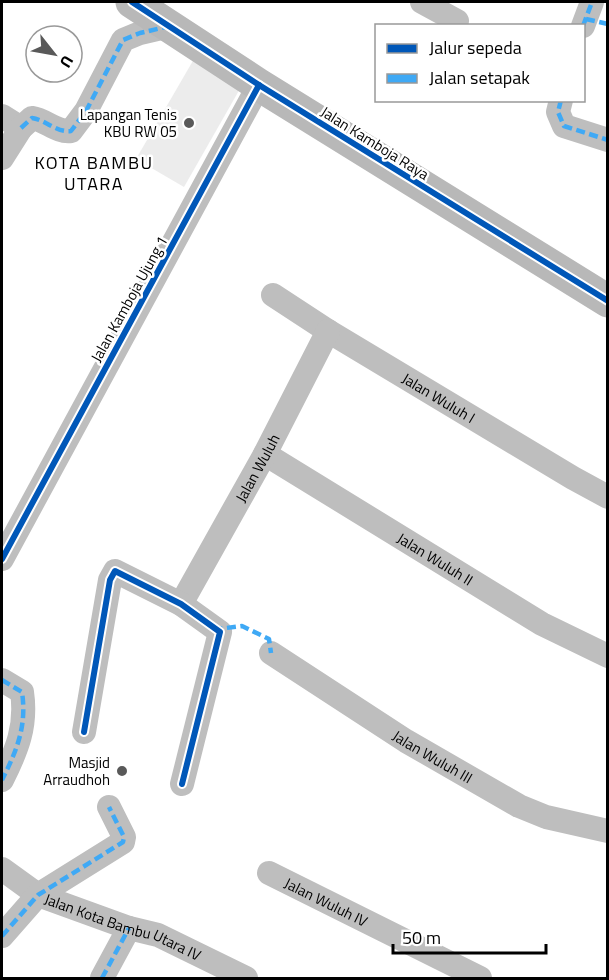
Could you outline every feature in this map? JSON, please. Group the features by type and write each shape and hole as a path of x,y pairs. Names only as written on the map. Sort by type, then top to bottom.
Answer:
{"street":[{"path":"422,2 457,21"},
{"path":"2,158 11,122 32,118 64,132 71,131 86,111 123,40 140,33 157,12"},
{"name":"Jalan Kamboja Raya","path":"157,12 259,85 608,300"},
{"name":"Jalan Kamboja Ujung 1","path":"2,559 259,85"},
{"path":"560,102 558,112 564,126 608,140"},
{"name":"Jalan Wuluh I","path":"273,295 328,331 608,497"},
{"name":"Jalan Wuluh","path":"181,604 265,454 328,331"},
{"name":"Jalan Wuluh II","path":"265,454 542,624 608,656"},
{"path":"84,732 110,580 115,571 181,604 218,629 220,635 182,784"},
{"name":"Jalan Wuluh III","path":"271,653 406,741 519,806 546,817 608,831"},
{"path":"2,680 22,692 24,707 21,735 2,780"},
{"path":"2,936 38,895 123,842 124,837 109,807"},
{"name":"Jalan Kota Bambu Utara IV","path":"2,869 38,895 129,928 158,935 246,978"},
{"name":"Jalan Wuluh IV","path":"269,873 480,978"},
{"path":"102,978 129,928"}],"shaded area":[{"name":"Lapangan Tenis KBU RW 05","path":"194,59 241,87 184,187 136,159"}],"marked path":[{"path":"584,24 592,2"},
{"path":"586,19 608,24"},
{"path":"21,128 32,118 61,130 71,131 86,111 123,40 140,33 170,26"},
{"path":"560,102 558,112 564,126 608,140"},
{"path":"220,633 218,629 242,626 269,639 271,653"},
{"path":"2,680 22,692 23,704 20,738 2,780"},
{"path":"2,936 38,895 123,842 124,837 109,807"},
{"path":"102,978 129,928"}],"cycle path":[{"path":"132,2 259,85 608,301"},
{"path":"2,559 259,85"},
{"path":"84,732 110,580 115,571 181,604 220,632 182,784"}],"place":[{"name":"Lapangan Tenis KBU RW 05","path":"189,123"},
{"name":"Masjid Arraudhoh","path":"122,771"}],"district":[{"name":"KOTA BAMBU UTARA","path":"94,172"}]}
